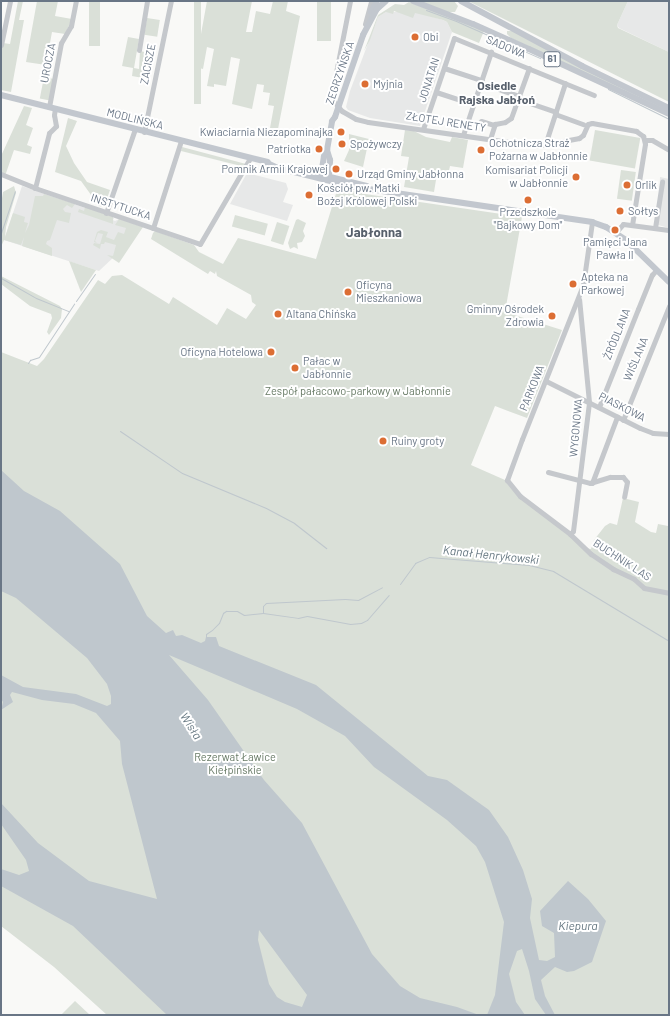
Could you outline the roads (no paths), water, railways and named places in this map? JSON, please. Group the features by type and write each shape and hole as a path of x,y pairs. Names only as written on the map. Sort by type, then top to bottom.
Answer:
{"main road":[{"name":"ZEGRZYŃSKA","path":"324,177 330,160 328,150 332,123 363,35 365,24 378,1"},
{"name":"ZEGRZYŃSKA","path":"363,35 377,9 386,1"},
{"name":"61","path":"413,1 473,24 669,114"},
{"name":"61","path":"461,1 582,66 669,108"},
{"name":"MODLIŃSKA","path":"1,95 324,177 390,192 592,222 626,240 669,282"},
{"name":"ZEGRZYŃSKA","path":"324,177 324,156 328,150"}],"street":[{"path":"1,45 10,1"},
{"name":"UROCZA","path":"35,188 50,133 56,126 52,107 61,43 71,26 76,1"},
{"path":"138,50 148,1"},
{"name":"ZACISZE","path":"144,132 171,1"},
{"name":"ZŁOTEJ RENETY","path":"350,1 331,100 338,108 356,119 537,146 578,138 583,135 588,124 592,123 636,131 643,136 645,140"},
{"path":"365,24 371,1"},
{"name":"SADOWA","path":"454,38 594,95"},
{"name":"JONATAN","path":"423,129 454,38"},
{"path":"463,135 491,52"},
{"path":"444,68 481,81 582,124"},
{"path":"490,139 494,125 497,122 505,122 510,118 529,68"},
{"path":"545,145 565,83"},
{"path":"436,92 473,104"},
{"path":"481,121 494,125"},
{"path":"106,213 135,129"},
{"path":"632,225 645,140 652,140 669,150"},
{"path":"153,228 181,141"},
{"name":"INSTYTUCKA","path":"1,174 35,188 106,213 200,244 250,158"},
{"path":"655,228 662,182"},
{"name":"PARKOWA","path":"570,534 520,496 507,480 579,298 585,279 592,222"},
{"path":"615,233 623,224 669,230"},
{"name":"ŹRÓDLANA","path":"599,407 652,275 656,270"},
{"name":"WYGONOWA","path":"570,534 573,531 589,402 579,298"},
{"name":"WIŚLANA","path":"623,420 669,306"},
{"name":"PIASKOWA","path":"546,381 647,432 669,434"},
{"path":"592,483 617,416"},
{"path":"548,472 592,483 610,477 623,477 627,482 624,497"},
{"name":"BUCHNIK LAS","path":"570,534 591,554 613,569 634,580 644,588 669,593"}],"water":[{"path":"1,470 24,491 60,511 120,564 147,616 166,633 173,630 176,636 182,635 201,643 205,641 206,637 216,637 219,646 316,685 428,776 447,780 489,810 508,837 523,870 532,899 530,918 539,960 547,961 555,957 554,933 542,926 540,911 568,881 588,899 606,921 592,962 574,971 567,972 555,967 541,980 545,996 555,1015 546,1015 535,999 529,971 522,949 517,951 509,974 516,1002 525,1015 487,1015 495,995 504,922 485,862 476,846 447,820 374,767 345,736 297,709 169,655 208,700 264,780 302,823 372,954 400,986 420,998 457,1007 479,1015 167,1015 73,926 1,886 1,869 19,875 29,871 26,860 1,824 1,803 38,843 89,881 157,899 122,764 120,741 96,713 74,704 42,700 12,692 10,695 13,702 1,710 3,702 1,699 1,675 23,687 76,694 107,706 111,704 111,696 107,684 87,658 16,598 1,591","holes":["259,930 307,995 302,1007 285,1002 277,997 269,984 258,940"]}],"waterway":[{"path":"426,10 456,21 540,58"},
{"path":"608,89 669,119"},
{"path":"1,233 15,191"},
{"path":"76,301 95,274"},
{"path":"1,278 36,298 68,311"},
{"path":"28,363 30,360 39,357 74,304"},
{"path":"120,431 182,473 266,508 294,523 326,548"},
{"name":"Kanał Henrykowski","path":"400,584 415,563 429,557 529,565 553,571 669,641"},
{"path":"263,613 263,606 266,603 345,599 358,600 382,587"},
{"name":"Kanał Henrykowski","path":"206,637 206,634 219,623 223,613 226,611 237,611 244,615 263,613 298,618 307,616 350,624 361,623 367,620 389,595"}],"place":[{"name":"Obi","path":"415,37"},
{"name":"Myjnia","path":"365,84"},
{"name":"Kwiaciarnia Niezapominajka","path":"341,132"},
{"name":"Spożywczy","path":"342,144"},
{"name":"Patriotka","path":"319,149"},
{"name":"Ochotnicza Straż Pożarna w Jabłonnie","path":"481,150"},
{"name":"Pomnik Armii Krajowej","path":"336,169"},
{"name":"Urząd Gminy Jabłonna","path":"349,174"},
{"name":"Komisariat Policji w Jabłonnie","path":"576,177"},
{"name":"Orlik","path":"627,185"},
{"name":"Kościół pw. Matki Bożej Królowej Polski","path":"309,195"},
{"name":"Przedszkole \"Bajkowy Dom\"","path":"528,200"},
{"name":"Sołtys","path":"620,211"},
{"name":"Pamięci Jana Pawła II","path":"615,230"},
{"name":"Apteka na Parkowej","path":"573,284"},
{"name":"Oficyna Mieszkaniowa","path":"348,292"},
{"name":"Altana Chińska","path":"278,314"},
{"name":"Gminny Ośrodek Zdrowia","path":"552,316"},
{"name":"Oficyna Hotelowa","path":"271,352"},
{"name":"Pałac w Jabłonnie","path":"295,368"},
{"name":"Ruiny groty","path":"383,441"}],"district":[{"name":"Osiedle Rajska Jabłoń","path":"497,93"},
{"name":"Jabłonna","path":"374,232"}],"park label":[{"name":"Zespół pałacowo-parkowy w Jabłonnie","path":"358,391"},
{"name":"Rezerwat Ławice Kiełpińskie","path":"235,764"}],"water label":[{"name":"Wisła","path":"191,726"},
{"name":"Kiepura","path":"578,926"}]}
